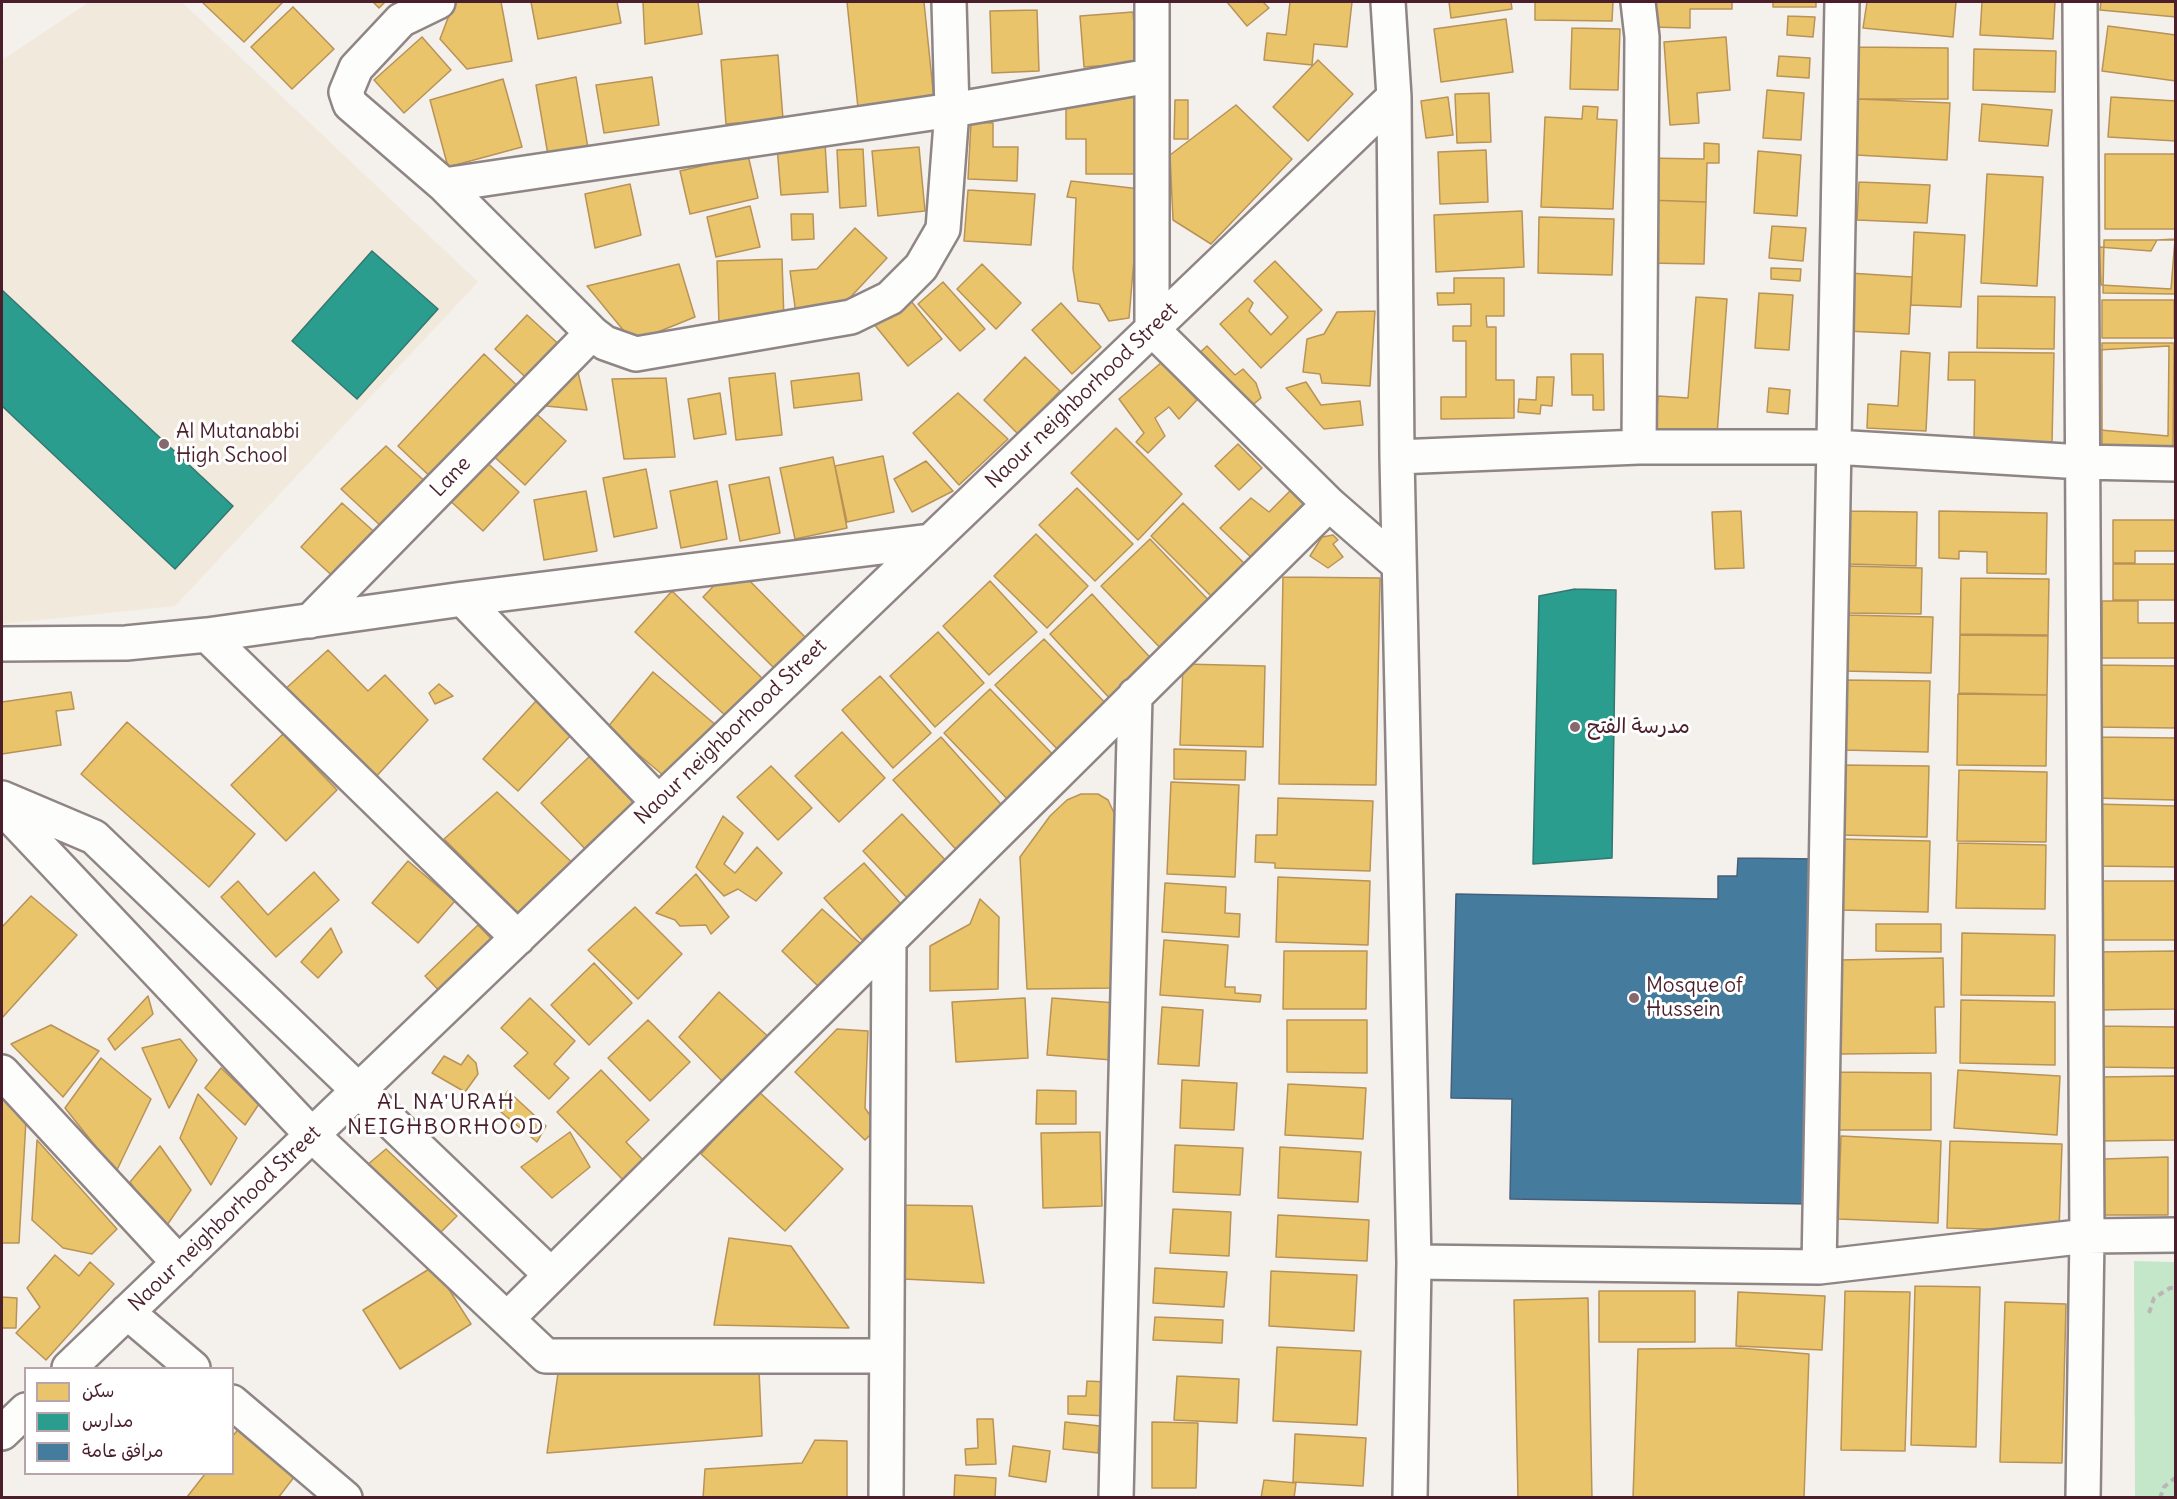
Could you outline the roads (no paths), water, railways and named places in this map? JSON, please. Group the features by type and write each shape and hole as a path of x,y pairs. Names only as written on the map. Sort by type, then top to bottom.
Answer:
{"street":[{"path":"438,2 401,20 356,68 349,79 346,92 350,104 444,185 592,333 620,350 636,354 653,353 851,317 890,298 921,267 943,229 952,110 949,2"},
{"path":"1152,2 1150,76 1152,329 1329,504 1400,565"},
{"path":"1388,2 1394,97 1397,457 1414,1262 1410,1497"},
{"path":"1638,2 1642,37 1639,447"},
{"path":"1820,1267 1842,2"},
{"path":"2080,2 2087,1236 2084,1497"},
{"path":"444,185 952,110 1150,76"},
{"name":"Naour neighborhood Street","path":"70,1367 1394,97"},
{"name":"Lane","path":"310,621 592,333"},
{"path":"1397,457 1639,447 1834,447 2082,462 2175,464"},
{"path":"507,1319 1329,504"},
{"path":"2,644 126,643 207,635 463,599 930,541"},
{"path":"463,599 658,802"},
{"path":"207,635 518,938"},
{"path":"1116,1497 1135,695"},
{"path":"2,798 94,837 357,1092 551,1275"},
{"path":"2,807 312,1135 546,1356 885,1356"},
{"path":"886,1497 889,939"},
{"path":"2,1072 179,1263"},
{"path":"1414,1262 1820,1267 2087,1236 2175,1235"},
{"path":"127,1312 192,1367"},
{"path":"234,1404 345,1497"},
{"path":"2,1433 24,1412"}],"place":[{"name":"Al Mutanabbi High School","path":"164,444"},
{"name":"مدرسة الفتح","path":"1575,727"},
{"name":"Mosque of Hussein","path":"1634,998"}],"district":[{"name":"AL NA'URAH NEIGHBORHOOD","path":"446,1116"}]}
